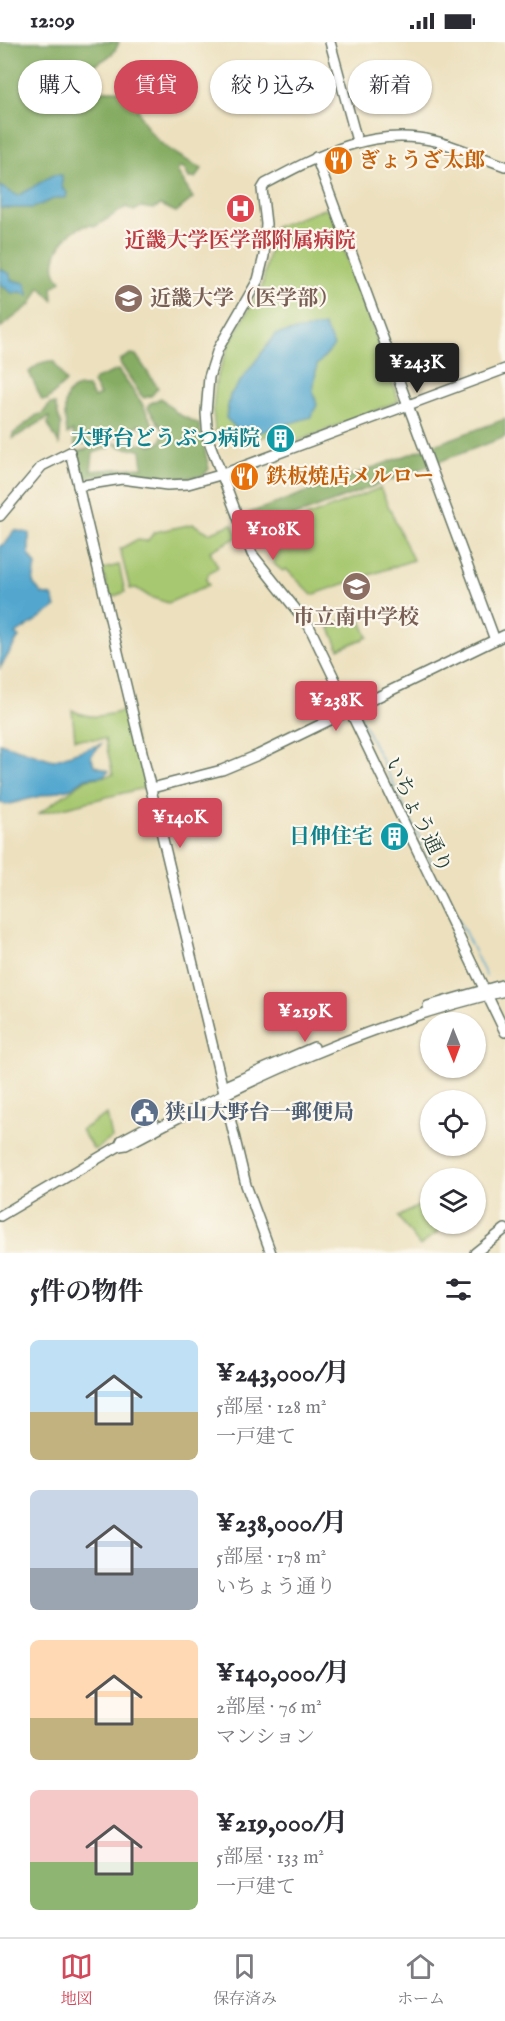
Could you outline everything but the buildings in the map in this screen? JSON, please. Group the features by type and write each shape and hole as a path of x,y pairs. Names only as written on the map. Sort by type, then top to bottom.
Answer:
{"street":[{"path":"330,42 357,141"},
{"name":"いちょう通り","path":"505,166 443,143 415,138 381,137 357,141 316,157 265,184 262,189 266,235 258,280 218,349 209,377 206,413 207,431 220,475 252,554 309,626 505,1032"},
{"path":"316,157 495,640"},
{"path":"78,486 122,479 188,484 220,475 505,369"},
{"path":"0,516 42,466 70,452 246,1185 271,1253"},
{"path":"152,788 222,770 505,635"},
{"path":"0,1216 119,1146 126,1145 224,1090 378,1028 505,984"},
{"path":"486,992 505,991"},
{"path":"475,1253 505,1229"}],"green space":[{"path":"0,42 119,42 115,50 102,61 18,60 18,114 102,114 102,92 114,90 114,114 140,114 156,139 202,169 195,178 189,178 184,168 180,167 177,171 193,198 176,212 161,205 153,209 141,207 134,211 126,207 96,226 77,229 69,235 57,253 56,273 61,281 52,288 53,300 40,287 31,304 0,328"},
{"path":"324,209 330,211 399,401 288,445 282,431 253,440 254,443 232,442 229,433 216,440 213,411 216,380 230,342 262,287 274,227"},
{"path":"131,354 136,355 158,388 151,396 144,398 141,395 120,363 120,360"},
{"path":"54,362 66,382 47,400 42,400 29,372 41,363"},
{"path":"118,370 141,402 155,428 147,430 138,425 123,437 106,437 97,442 75,446 73,431 67,434 65,409 68,395 79,387 88,387 94,398 100,395 93,383 95,379"},
{"path":"161,398 178,414 199,424 209,469 203,476 185,478 124,472 82,478 76,452 104,444 109,448 93,453 91,471 143,467 141,450 118,447 114,443 156,445 161,442 164,431 148,408 149,404"},
{"path":"50,404 55,404 61,425 59,444 48,424 49,417 12,439 13,434 37,415 42,414"},
{"path":"505,419 505,437 249,533 244,515"},
{"path":"380,488 413,560 312,595 286,569 283,571 275,565 265,542 269,532"},
{"path":"193,524 209,533 232,524 238,537 210,551 218,567 209,573 206,580 209,585 168,603 150,597 136,588 130,589 120,549 136,540 147,541 155,532"},
{"path":"119,565 125,592 109,598 103,569"},
{"path":"358,614 368,637 339,649 329,626"},
{"path":"72,710 92,716 127,710 148,787 38,814 87,779 113,775 105,739 75,739"},
{"path":"107,1114 112,1138 94,1150 81,1130"},
{"path":"420,1205 420,1234 435,1234 420,1246 398,1217"}],"water":[{"path":"53,175 62,175 62,187 67,193 66,198 56,198 33,208 0,208 0,186 18,196"},
{"path":"0,269 10,274 11,280 25,283 29,296 22,292 12,293 0,284"},
{"path":"324,326 334,346 317,365 313,391 317,405 311,417 248,436 240,432 226,418 230,395 276,334"},
{"path":"14,530 29,533 29,554 36,565 33,583 42,594 52,596 56,607 16,634 19,637 0,668 0,546 7,542"},
{"path":"0,743 53,760 101,744 91,756 94,765 109,771 103,776 86,778 71,788 6,805 0,802"}],"waterway":[{"path":"359,714 432,863"},
{"path":"439,878 486,976"}],"place":[{"name":"ぎょうざ太郎","path":"338,160"},
{"name":"近畿大学医学部附属病院","path":"240,209"},
{"name":"近畿大学（医学部）","path":"129,298"},
{"name":"大野台どうぶつ病院","path":"281,438"},
{"name":"鉄板焼店メルロー","path":"245,476"},
{"name":"市立南中学校","path":"356,586"},
{"name":"日伸住宅","path":"394,836"},
{"name":"狭山大野台一郵便局","path":"144,1112"}]}
